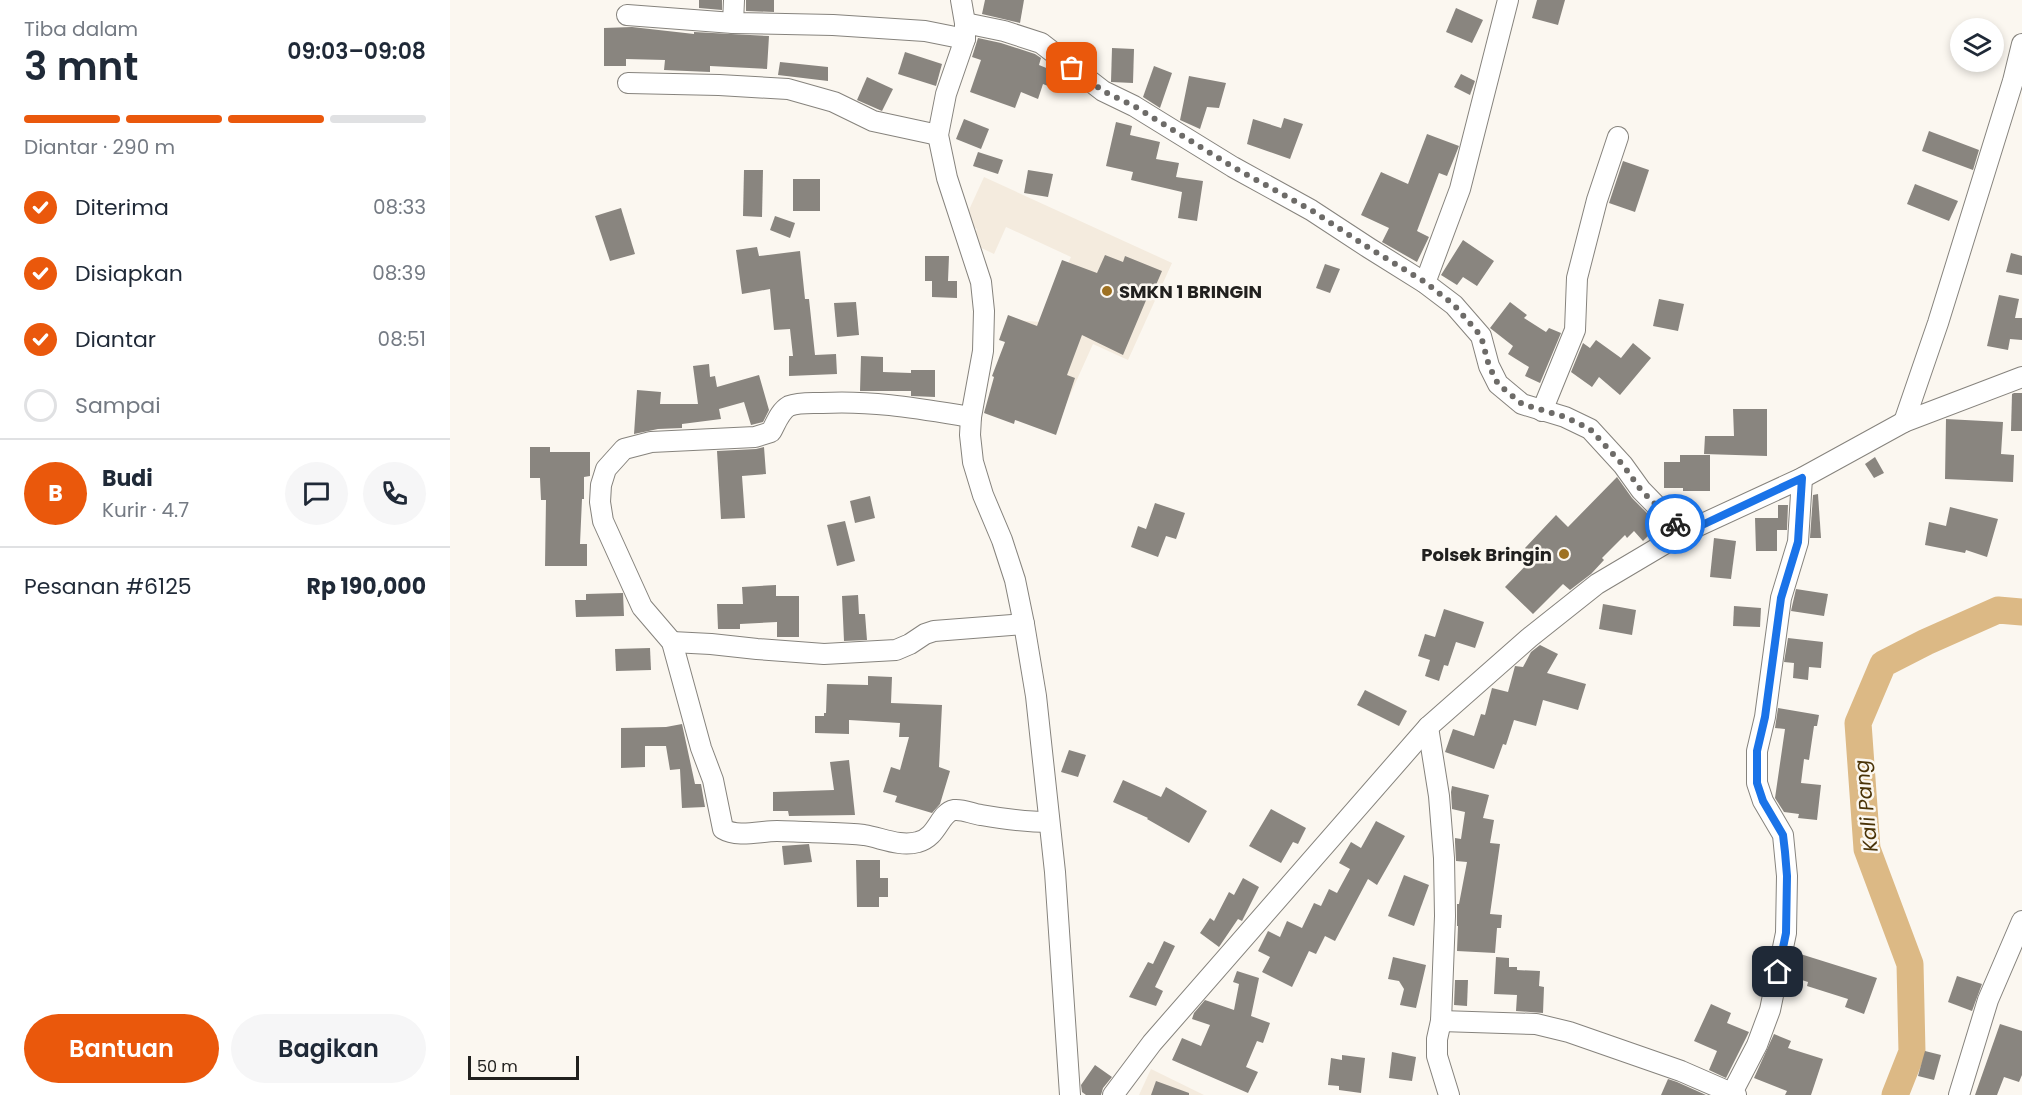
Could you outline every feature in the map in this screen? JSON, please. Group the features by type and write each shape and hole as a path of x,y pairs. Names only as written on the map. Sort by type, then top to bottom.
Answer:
{"street":[{"path":"733,23 734,0"},
{"path":"961,0 965,31 946,94 938,135 947,178 981,282 984,311 983,351 970,435 973,462 983,495 1002,540 1015,580 1036,696 1055,872 1070,1095"},
{"path":"1425,282 1460,189 1508,0"},
{"path":"627,15 733,23 833,25 925,31 1004,31 1041,43 1103,91 1134,106 1233,167 1311,210 1425,282 1454,305 1481,336 1489,366 1498,384 1522,404 1565,417 1590,429 1623,465 1641,490 1683,534"},
{"path":"1904,422 1938,323 2013,81 2022,44"},
{"path":"628,83 788,89 834,102 873,121 938,135"},
{"path":"1542,411 1575,330 1577,278 1597,200 1618,137"},
{"path":"1113,1095 1152,1043 1428,727 1529,638 1597,584 1683,534 1802,478 1904,422 2022,377"},
{"path":"971,417 902,405 844,402 798,404 782,412 771,432 755,437 651,442 624,449 606,469 601,485 600,502 603,521 642,607 672,642 701,748 713,780 723,829 730,833 778,831 840,833 908,843 919,842 927,838 935,832 944,816 951,811 958,810 1025,822 1049,822"},
{"path":"1441,1021 1536,1024 1569,1032 1681,1071 1734,1094 1757,1045 1770,1010 1786,933 1787,876 1783,835 1763,801 1757,783 1757,751 1765,717 1781,598 1798,542 1802,478"},
{"path":"672,642 824,654 885,652 903,648 934,631 1024,624"},
{"path":"1428,727 1439,796 1444,858 1445,916 1441,1021 1437,1039 1437,1056 1449,1095"},
{"path":"1966,1093 1988,1000 2022,921"}],"shaded area":[{"name":"SMKN 1 BRINGIN","path":"984,177 1172,263 1128,360 1093,344 1057,424 1012,320 1041,322 1071,257 1006,227 994,254 971,243 977,229 963,223"},
{"path":"1151,1069 1204,1095 1139,1095"}],"building":[{"path":"699,0 722,0 722,10 699,8"},
{"path":"746,0 774,0 774,12 746,11"},
{"path":"985,0 1024,0 1020,23 982,14"},
{"path":"1537,0 1565,0 1558,25 1532,18"},
{"path":"1456,8 1483,20 1472,43 1446,32"},
{"path":"632,27 694,34 694,32 769,36 767,69 710,66 710,72 664,70 665,60 626,59 626,66 604,66 604,28"},
{"path":"978,38 1035,54 1041,58 1039,65 1061,74 1070,81 1065,93 1043,84 1038,99 1021,92 1015,108 970,92 981,60 972,57"},
{"path":"1112,48 1134,49 1133,83 1111,82"},
{"path":"905,52 942,64 936,86 898,74"},
{"path":"780,62 828,67 828,81 778,75"},
{"path":"1154,66 1172,73 1160,108 1143,97"},
{"path":"1461,74 1475,81 1470,95 1454,87"},
{"path":"1189,76 1226,83 1219,108 1207,107 1200,129 1180,120"},
{"path":"867,77 893,89 882,111 857,100"},
{"path":"1284,118 1303,124 1290,159 1247,144 1253,119 1281,128"},
{"path":"964,119 989,129 981,149 956,139"},
{"path":"1116,122 1132,126 1130,135 1160,142 1156,159 1179,163 1176,177 1203,181 1197,221 1178,218 1182,192 1131,180 1133,172 1106,166"},
{"path":"1929,131 1979,150 1973,170 1922,151"},
{"path":"1427,134 1459,146 1447,176 1439,173 1417,231 1429,237 1417,262 1382,242 1389,228 1361,215 1381,172 1408,184"},
{"path":"978,152 1003,160 998,174 973,166"},
{"path":"1623,161 1649,170 1635,212 1609,203"},
{"path":"744,170 763,170 762,217 743,216"},
{"path":"1028,170 1053,174 1048,197 1024,193"},
{"path":"793,179 820,179 820,211 793,211"},
{"path":"1915,184 1958,201 1949,221 1907,204"},
{"path":"621,208 635,254 610,261 595,216"},
{"path":"775,216 795,223 790,238 770,230"},
{"path":"1463,240 1494,261 1477,286 1463,277 1457,285 1441,275"},
{"path":"757,247 759,256 800,251 805,299 809,299 815,355 836,354 837,374 789,376 789,356 793,356 790,329 774,330 770,289 742,294 736,250"},
{"path":"2011,253 2022,256 2022,275 2006,272"},
{"path":"1105,255 1123,262 1125,256 1162,271 1150,299 1147,298 1123,355 1082,335 1067,375 1075,378 1056,435 1015,420 1014,424 984,413 994,377 992,376 1005,342 999,340 1008,315 1037,326 1062,260 1097,273"},
{"path":"925,256 949,256 948,281 957,281 957,298 932,297 932,281 925,281"},
{"path":"1325,264 1340,269 1330,293 1316,288"},
{"path":"1999,295 2019,299 2015,318 2022,318 2022,340 2010,339 2008,350 1987,346"},
{"path":"1659,299 1684,304 1678,331 1653,326"},
{"path":"856,302 859,335 837,337 834,303"},
{"path":"1510,302 1527,315 1524,318 1546,332 1549,328 1561,333 1540,383 1525,376 1529,367 1508,354 1513,346 1490,328"},
{"path":"1596,340 1621,358 1633,343 1651,358 1620,395 1599,377 1592,387 1571,372 1583,343 1590,348"},
{"path":"861,356 883,357 883,372 911,373 911,370 935,370 935,397 911,396 911,391 860,391"},
{"path":"709,364 710,377 715,376 717,387 759,375 769,410 763,422 751,425 744,402 719,409 721,419 682,424 682,428 658,429 634,434 637,390 661,392 660,404 698,404 693,366"},
{"path":"2022,393 2022,431 2011,431 2012,394"},
{"path":"1733,409 1767,409 1767,456 1704,454 1705,436 1734,436"},
{"path":"1946,419 2003,422 2001,454 2014,455 2013,482 1945,479"},
{"path":"530,447 550,447 550,452 590,452 590,476 584,477 580,544 587,544 587,566 545,566 546,500 541,500 540,478 530,478"},
{"path":"764,447 766,474 742,476 745,518 721,519 717,451"},
{"path":"1680,455 1710,455 1710,491 1664,488 1664,462 1680,462"},
{"path":"1875,457 1884,473 1874,478 1865,464"},
{"path":"1617,477 1632,498 1659,525 1643,541 1634,531 1627,538 1625,535 1602,558 1604,560 1591,574 1570,590 1563,584 1533,614 1505,587 1534,557 1525,548 1556,515 1568,527"},
{"path":"1818,494 1821,538 1810,538 1813,495"},
{"path":"870,496 875,518 855,523 850,501"},
{"path":"1155,503 1185,513 1176,539 1166,536 1158,557 1131,547 1138,526 1146,529"},
{"path":"1778,505 1788,505 1787,530 1777,530 1777,551 1756,551 1755,518 1778,518"},
{"path":"1950,507 1998,519 1987,557 1966,550 1965,553 1925,545 1929,522 1946,526"},
{"path":"845,521 855,561 837,566 827,525"},
{"path":"1714,538 1736,541 1731,579 1710,577"},
{"path":"776,585 776,596 799,596 799,637 777,637 777,622 740,624 740,629 718,629 717,604 743,604 742,587"},
{"path":"1796,589 1828,594 1824,616 1791,611"},
{"path":"623,593 624,616 576,617 575,600 586,600 586,594"},
{"path":"858,595 859,614 865,614 867,640 844,641 842,596"},
{"path":"1603,604 1636,610 1632,635 1599,629"},
{"path":"1734,606 1761,608 1760,627 1733,626"},
{"path":"1444,609 1484,622 1475,648 1456,642 1448,666 1444,665 1439,681 1425,676 1430,660 1418,656 1425,634 1435,637"},
{"path":"1788,638 1823,642 1821,668 1809,667 1808,680 1793,678 1794,663 1784,662"},
{"path":"1540,645 1558,654 1547,673 1586,684 1578,710 1543,700 1536,726 1514,720 1506,745 1503,744 1494,769 1445,752 1453,729 1474,736 1481,714 1485,715 1492,688 1508,692 1515,666 1523,667 1531,652"},
{"path":"650,648 651,670 616,671 615,649"},
{"path":"868,676 892,677 891,703 942,705 939,767 950,771 940,804 932,813 895,802 897,796 883,792 891,767 900,770 909,737 899,737 900,723 849,720 849,734 815,733 815,716 824,716 826,713 827,684 868,685"},
{"path":"1365,690 1407,711 1399,726 1357,705"},
{"path":"1778,708 1819,715 1817,726 1814,726 1809,760 1804,759 1801,783 1821,785 1817,820 1798,818 1799,814 1784,812 1775,798 1785,729 1775,728"},
{"path":"682,724 695,784 701,784 705,807 682,808 680,769 670,770 666,746 645,746 645,767 621,768 621,728 666,727"},
{"path":"1069,750 1086,755 1078,777 1061,772"},
{"path":"849,760 855,815 789,816 788,811 773,811 773,792 834,790 830,762"},
{"path":"1123,780 1161,797 1166,787 1207,811 1189,843 1148,818 1113,802"},
{"path":"1452,786 1489,795 1483,818 1494,820 1490,843 1500,844 1490,914 1502,915 1501,928 1497,928 1495,953 1457,951 1457,904 1459,904 1467,862 1456,861 1455,838 1461,839 1465,812 1452,809"},
{"path":"1271,809 1306,828 1298,844 1293,842 1281,863 1249,846"},
{"path":"1376,821 1405,836 1377,885 1368,879 1335,941 1325,936 1316,954 1309,951 1292,987 1262,972 1270,957 1258,951 1268,931 1280,937 1287,921 1302,928 1314,903 1321,906 1329,889 1337,893 1350,869 1339,863 1351,842 1361,848"},
{"path":"809,844 812,862 784,865 782,846"},
{"path":"856,860 880,860 880,878 888,878 888,897 879,897 879,907 857,907"},
{"path":"1404,875 1429,885 1414,926 1388,916"},
{"path":"1243,878 1259,887 1242,921 1238,919 1219,947 1200,933 1210,918 1214,921 1229,892 1234,895"},
{"path":"1164,941 1175,946 1155,987 1163,991 1156,1006 1129,997 1148,962 1153,964"},
{"path":"1794,952 1877,978 1864,1014 1845,1007 1848,999 1807,986 1808,982 1789,976"},
{"path":"1393,957 1426,965 1416,1008 1400,1005 1404,989 1399,981 1388,979"},
{"path":"1496,957 1509,958 1509,967 1517,967 1517,970 1540,971 1539,986 1544,987 1543,1013 1516,1011 1517,995 1494,994"},
{"path":"1237,971 1259,978 1251,1016 1270,1023 1263,1043 1257,1041 1246,1067 1258,1072 1248,1093 1172,1060 1182,1038 1201,1046 1210,1025 1192,1019 1205,1000 1234,1010 1239,984 1233,982"},
{"path":"1957,976 1982,984 1972,1011 1948,1002"},
{"path":"1455,980 1468,980 1467,1006 1454,1005"},
{"path":"1711,1004 1731,1013 1727,1023 1749,1032 1726,1078 1709,1070 1717,1051 1694,1041"},
{"path":"2000,1024 2022,1031 2022,1075 2019,1082 2004,1077 1997,1095 1975,1095"},
{"path":"1774,1034 1791,1041 1788,1048 1823,1059 1811,1095 1785,1095 1787,1091 1754,1078"},
{"path":"1925,1051 1941,1055 1934,1080 1918,1076"},
{"path":"1392,1052 1416,1057 1412,1081 1389,1078"},
{"path":"1342,1055 1365,1058 1361,1093 1339,1090 1339,1086 1328,1085 1331,1058 1342,1060"},
{"path":"1095,1065 1112,1077 1103,1088 1101,1095 1086,1095 1082,1092 1081,1085"},
{"path":"1668,1079 1677,1082 1706,1095 1661,1095"},
{"path":"1156,1081 1189,1093 1189,1095 1151,1095"}],"waterway":[{"name":"Kali Pang","path":"1895,1095 1912,1052 1910,964 1867,849 1858,723 1883,664 1998,610 2022,612"}],"way so far":[{"path":"1072,68 1103,91 1134,106 1233,167 1311,210 1425,282 1454,305 1481,336 1489,366 1498,384 1508,394 1522,404 1565,417 1590,429 1623,465 1641,490 1675,524"}],"place":[{"name":"SMKN 1 BRINGIN","path":"1107,291"},
{"name":"Polsek Bringin","path":"1564,554"}],"route":[{"path":"1675,524 1683,534 1802,478 1798,542 1781,598 1765,717 1757,751 1757,783 1763,801 1783,835 1785,852 1786,933 1778,972"}]}
